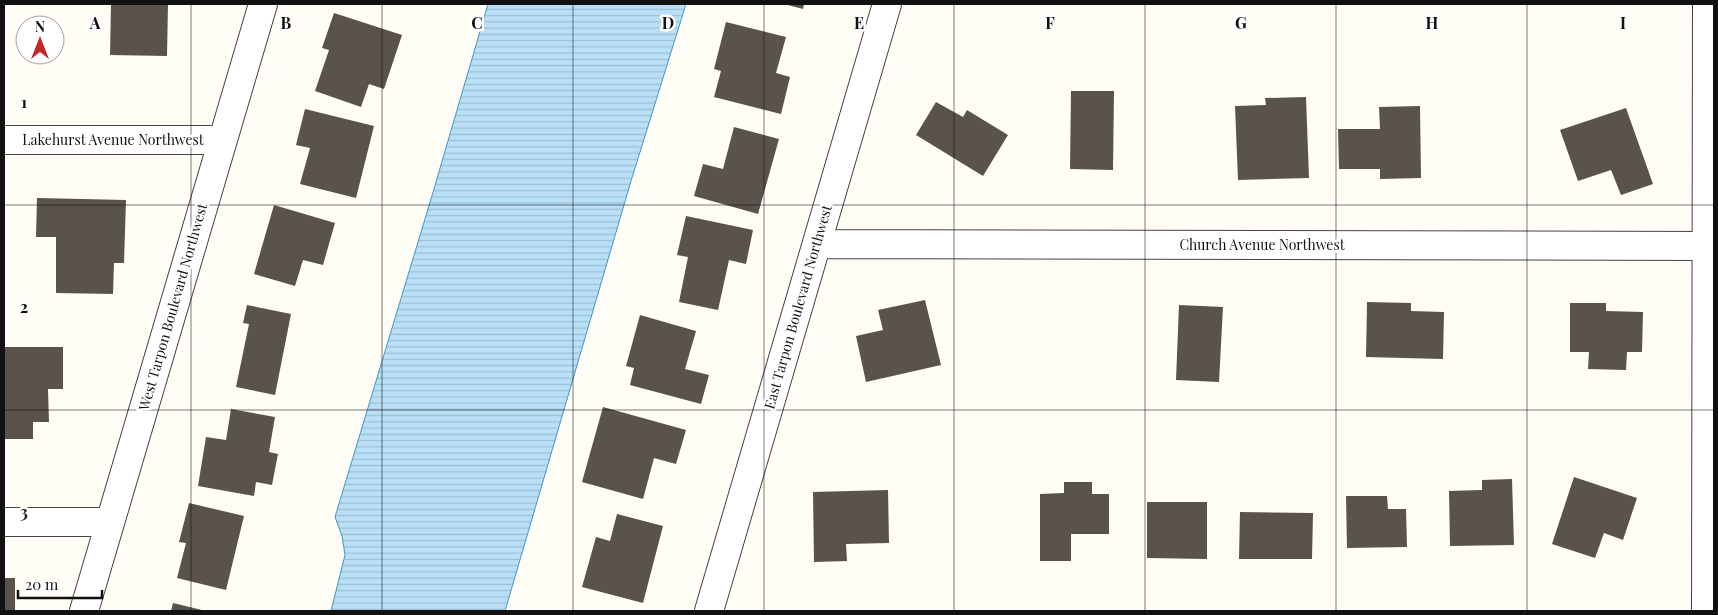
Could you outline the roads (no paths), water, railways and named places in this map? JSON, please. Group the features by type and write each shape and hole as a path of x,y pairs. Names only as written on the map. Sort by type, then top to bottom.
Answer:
{"street":[{"name":"West Tarpon Boulevard Northwest","path":"84,611 263,4"},
{"name":"East Tarpon Boulevard Northwest","path":"709,611 887,4"},
{"path":"1706,611 1708,4"},
{"name":"Lakehurst Avenue Northwest","path":"4,140 222,140"},
{"name":"Church Avenue Northwest","path":"816,244 1707,246"},
{"path":"4,522 110,522"}],"water":[{"path":"488,4 686,4 631,181 505,611 331,611 345,555 342,536 335,517"}]}
